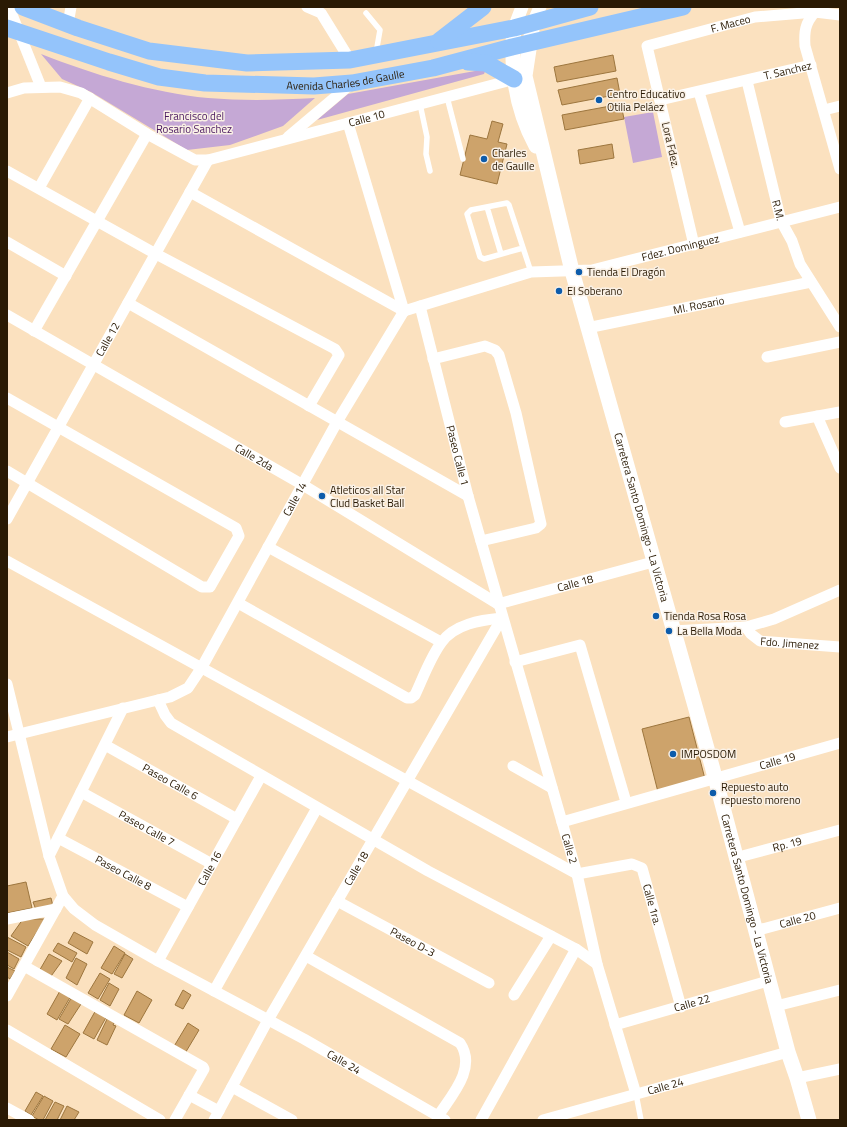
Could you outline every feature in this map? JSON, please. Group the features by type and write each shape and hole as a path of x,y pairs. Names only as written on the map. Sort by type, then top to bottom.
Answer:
{"main road":[{"name":"Avenida Charles de Gaulle","path":"23,7 68,24 149,51 247,63 350,60 514,28 590,7"},
{"path":"435,44 483,7"},
{"name":"Avenida Charles de Gaulle","path":"13,30 159,77 205,83 314,86 352,83 433,68 512,47 683,7"},
{"name":"Carretera Santo Domingo - La Victoria","path":"533,23 530,43 520,78 518,103 529,134 548,168 587,328 715,779 768,981 809,1120"},
{"name":"Carretera Santo Domingo - La Victoria","path":"514,28 512,47 520,78"},
{"path":"460,61 486,63 520,78"}],"street":[{"path":"8,7 13,30 41,87"},
{"path":"68,24 71,7"},
{"path":"307,7 324,10 350,60"},
{"path":"514,28 522,7"},
{"path":"533,23 540,7"},
{"path":"810,65 805,46 804,32 807,21 815,12"},
{"name":"F. Maceo","path":"647,46 755,17 815,12 840,16"},
{"name":"Lora Fdez.","path":"647,46 694,245"},
{"name":"T. Sanchez","path":"660,100 747,81 810,65 839,163"},
{"name":"Calle 10","path":"208,160 520,78"},
{"name":"R.M.","path":"747,81 781,222 811,282 840,327"},
{"path":"285,140 352,83"},
{"path":"7,93 24,88 41,87 60,87 81,93 147,134 194,160 208,160"},
{"path":"699,92 740,232"},
{"path":"39,188 90,98"},
{"path":"824,110 840,106"},
{"path":"348,123 404,311"},
{"path":"34,331 147,134"},
{"name":"Calle 12","path":"7,519 208,160"},
{"path":"7,171 156,254 328,344 339,352 339,355 309,406"},
{"path":"190,192 404,311"},
{"name":"Fdez. Dominguez","path":"404,311 531,272 592,270 840,207"},
{"path":"7,242 66,276"},
{"name":"Ml. Rosario","path":"587,328 811,282"},
{"path":"128,303 468,496"},
{"name":"Paseo Calle 1","path":"420,306 468,496 498,604"},
{"name":"Calle 14","path":"158,700 179,693 188,688 202,667 337,422 404,311"},
{"name":"Calle 2da","path":"7,315 303,485 498,604"},
{"path":"767,357 840,342"},
{"path":"433,359 485,346 495,350 499,355 516,414 540,524 536,528 481,542"},
{"path":"7,398 236,528 238,536 210,587 202,587 28,482 7,471"},
{"path":"785,422 840,412"},
{"path":"817,416 840,468"},
{"path":"268,547 441,642"},
{"path":"7,560 577,874"},
{"name":"Calle 18","path":"498,604 653,562"},
{"path":"746,627 774,619 840,590"},
{"path":"238,603 407,698 411,698 415,695 441,642 454,631 478,621 502,618"},
{"name":"Calle 2","path":"498,604 577,874 597,964 636,1094"},
{"name":"Calle 18","path":"216,1115 268,1020 502,618"},
{"name":"Fdo. Jimenez","path":"673,632 746,627 751,634 760,641 840,647"},
{"path":"515,662 580,646 626,802"},
{"path":"7,684 49,856 63,896 7,996"},
{"path":"7,737 158,700 165,715 171,723 428,872 551,936 597,964"},
{"path":"49,856 123,708"},
{"name":"Calle 19","path":"562,822 626,802 715,779 840,743"},
{"name":"Paseo Calle 6","path":"104,745 237,819"},
{"path":"513,766 552,788"},
{"name":"Calle 16","path":"158,961 261,776"},
{"name":"Paseo Calle 7","path":"81,792 212,864"},
{"path":"214,991 317,808"},
{"name":"Rp. 19","path":"735,858 840,830"},
{"name":"Paseo Calle 8","path":"58,838 188,907"},
{"name":"Calle 1ra.","path":"577,874 632,864 642,868 680,1007"},
{"name":"Calle 24","path":"63,896 74,909 95,925 158,961 304,1039 442,1118"},
{"name":"Paseo D-3","path":"337,901 489,983"},
{"name":"Calle 20","path":"755,931 840,908"},
{"path":"7,919 56,909"},
{"path":"514,995 551,936"},
{"path":"481,1120 576,950"},
{"path":"306,956 460,1043 467,1061 465,1072 442,1118"},
{"path":"24,966 204,1066 204,1069 175,1120"},
{"name":"Calle 22","path":"615,1025 768,981"},
{"path":"776,1006 840,990"},
{"path":"7,1030 160,1120"},
{"name":"Calle 24","path":"543,1120 788,1052"},
{"path":"797,1078 840,1068"},
{"path":"232,1087 292,1120"},
{"path":"189,1095 216,1115"},
{"path":"7,1108 29,1120"}],"lane":[{"path":"366,13 380,30 375,55"},
{"path":"447,97 463,159"},
{"path":"420,104 427,137 426,154 430,171"},
{"path":"523,248 484,259 478,256 467,214 471,210 507,203 523,248 531,272"},
{"path":"487,207 501,254"},
{"path":"636,1094 641,1120"}],"green space":[{"name":"Francisco del Rosario Sanchez","path":"41,54 81,69 123,82 166,92 221,99 275,100 315,98 283,126 230,145 187,150 91,92 62,79"},
{"path":"486,69 484,74 317,120 348,94"},
{"path":"653,112 662,157 633,163 624,117"}],"building":[{"path":"613,55 616,71 557,82 554,67"},
{"path":"617,78 620,94 562,105 558,90"},
{"path":"621,104 624,119 565,130 562,115"},
{"name":"Charles de Gaulle","path":"492,121 503,124 498,142 507,144 497,184 460,175 470,135 487,139"},
{"path":"612,144 614,158 580,164 578,150"},
{"name":"IMPOSDOM","path":"689,717 705,779 658,792 642,729"},
{"path":"26,882 32,908 7,913 7,886"},
{"path":"51,898 53,906 36,910 33,902"},
{"path":"23,919 45,919 28,946 11,936"},
{"path":"74,932 93,942 87,954 68,943"},
{"path":"7,937 26,947 21,957 7,950"},
{"path":"58,943 77,953 72,962 53,951"},
{"path":"114,946 125,953 112,974 101,968"},
{"path":"7,952 19,959 14,969 7,965"},
{"path":"49,954 62,961 49,979 38,973"},
{"path":"125,954 133,959 122,978 114,974"},
{"path":"76,958 87,964 77,985 66,978"},
{"path":"7,967 15,971 10,979 7,977"},
{"path":"100,973 110,979 98,999 88,993"},
{"path":"109,983 119,989 110,1006 100,1000"},
{"path":"61,989 72,994 57,1020 47,1014"},
{"path":"183,990 191,995 183,1009 175,1005"},
{"path":"137,991 152,1000 139,1023 124,1015"},
{"path":"73,995 83,1001 68,1024 59,1019"},
{"path":"97,1008 108,1014 94,1039 83,1033"},
{"path":"108,1017 115,1021 113,1025 116,1026 107,1045 97,1040"},
{"path":"188,1023 199,1030 184,1055 173,1048"},
{"path":"65,1025 80,1034 66,1057 51,1049"},
{"path":"36,1092 43,1096 31,1115 25,1111"},
{"path":"44,1096 53,1101 43,1120 39,1120 32,1116"},
{"path":"55,1102 64,1106 57,1120 45,1120"},
{"path":"67,1106 79,1112 74,1120 60,1120"}],"place":[{"name":"Centro Educativo Otilia Peláez","path":"599,100"},
{"name":"Charles de Gaulle","path":"484,159"},
{"name":"Tienda El Dragón","path":"579,272"},
{"name":"El Soberano","path":"559,291"},
{"name":"Atleticos all Star Clud Basket Ball","path":"322,496"},
{"name":"Tienda Rosa Rosa","path":"656,616"},
{"name":"La Bella Moda","path":"669,631"},
{"name":"IMPOSDOM","path":"673,754"},
{"name":"Repuesto auto repuesto moreno","path":"713,793"}]}
